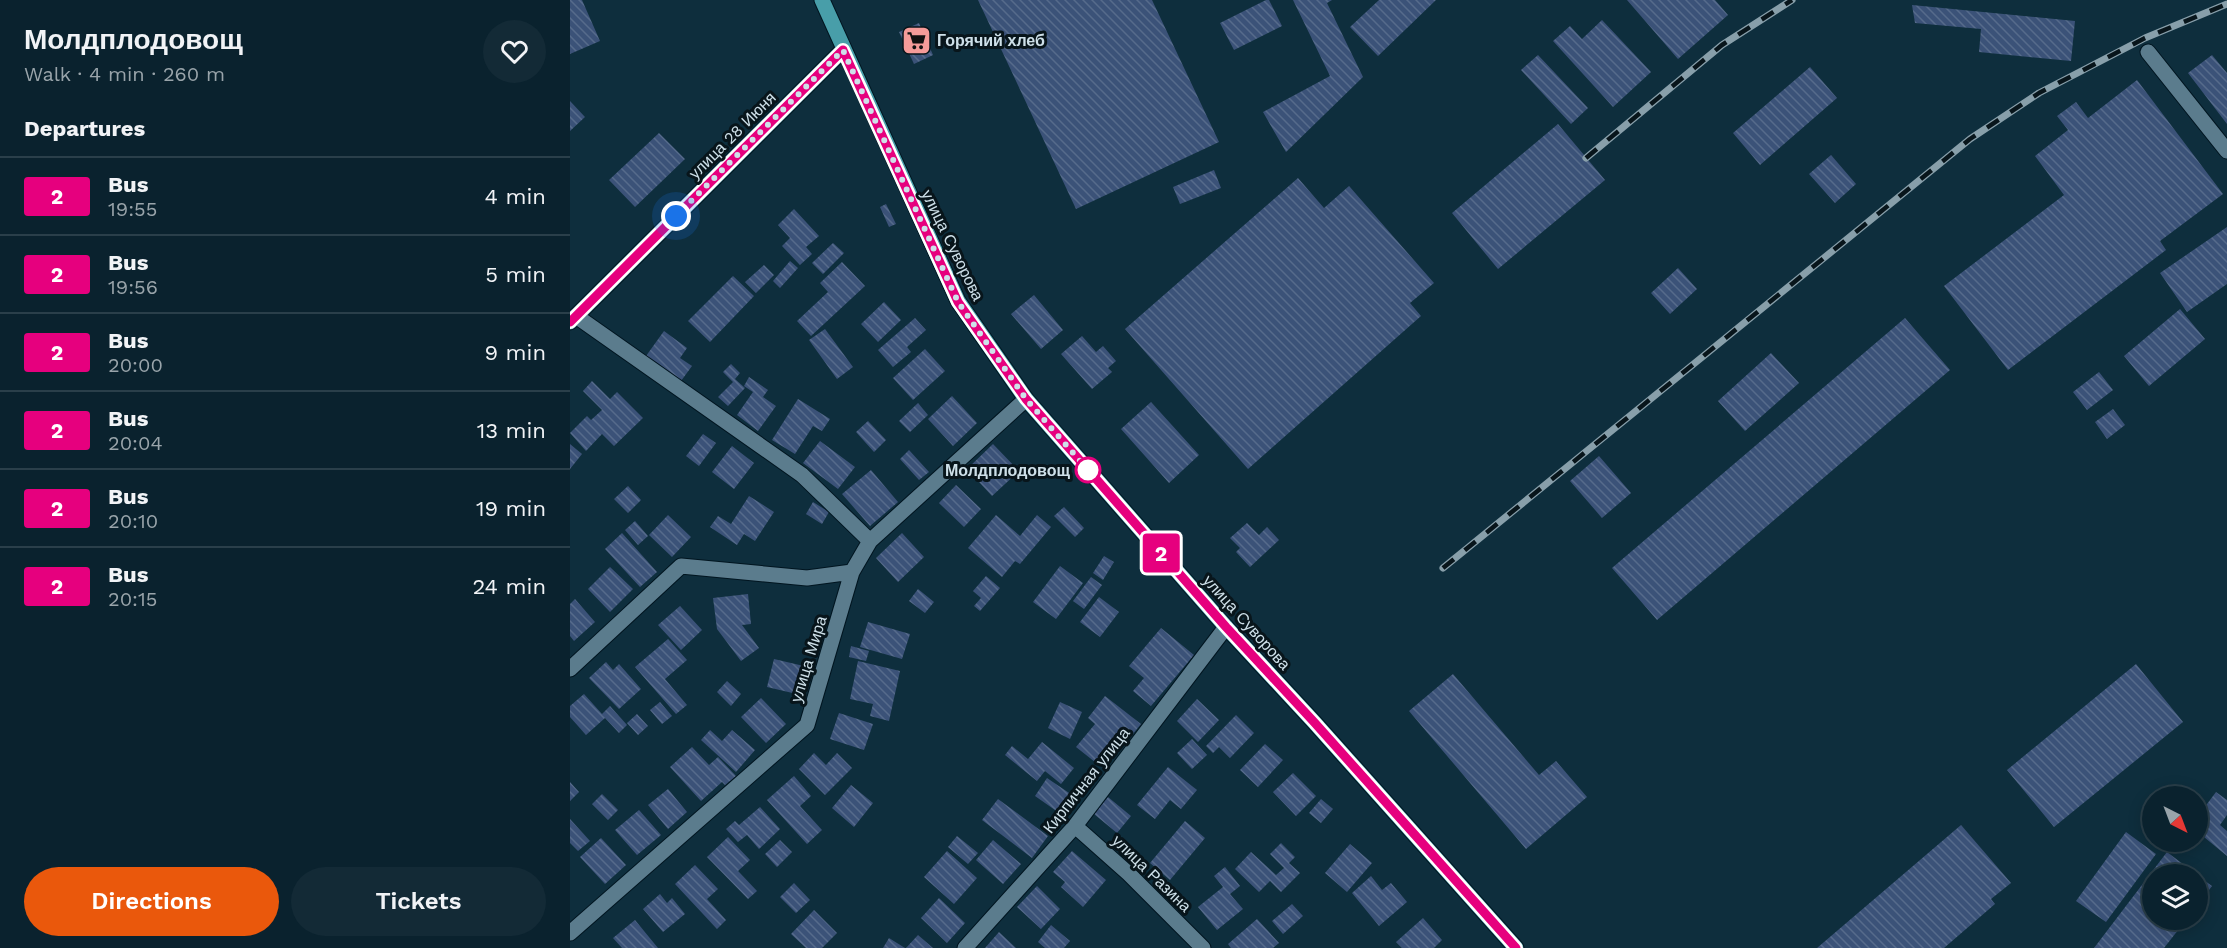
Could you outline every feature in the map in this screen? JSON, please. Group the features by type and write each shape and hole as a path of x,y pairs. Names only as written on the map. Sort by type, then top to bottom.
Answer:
{"main road":[{"name":"улица Суворова","path":"822,0 958,302 1026,399 1226,627 1516,948"},
{"name":"улица 28 Июня","path":"573,319 843,50"}],"street":[{"path":"2148,52 2227,150"},
{"path":"573,319 802,475 870,541"},
{"name":"улица Мира","path":"570,933 807,725 852,572 870,541 1026,399"},
{"path":"570,669 681,566 807,578 852,572"},
{"name":"Кирпичная улица","path":"965,948 1075,826 1226,627"},
{"name":"улица Разина","path":"1075,826 1129,874 1203,948"}],"building":[{"path":"570,0 582,0 600,41 570,54"},
{"path":"978,0 1152,0 1219,142 1076,209"},
{"path":"1269,0 1282,26 1234,50 1220,23"},
{"path":"1293,0 1332,0 1327,3 1363,77 1286,152 1263,112 1330,76"},
{"path":"1379,0 1436,0 1378,56 1350,27"},
{"path":"1627,0 1715,0 1728,15 1678,59"},
{"path":"1912,5 2075,21 2071,61 1979,52 1981,29 1915,23"},
{"path":"1602,20 1651,72 1613,107 1553,41 1570,26 1582,39"},
{"path":"919,23 933,55 914,64 899,32"},
{"path":"1538,55 1588,108 1571,124 1521,70"},
{"path":"2212,55 2227,73 2227,124 2188,73"},
{"path":"1810,67 1837,98 1760,165 1733,133"},
{"path":"2137,80 2223,194 2160,241 2166,250 2008,370 1944,286 2064,195 2035,156 2068,130 2057,116 2076,102 2088,118"},
{"path":"570,101 585,117 570,131"},
{"path":"1558,124 1605,180 1498,269 1452,213"},
{"path":"659,133 685,159 635,207 609,180"},
{"path":"1831,155 1856,184 1835,203 1809,174"},
{"path":"1214,170 1221,188 1180,204 1173,187"},
{"path":"1298,178 1324,208 1349,186 1434,283 1410,303 1421,316 1248,469 1125,329"},
{"path":"886,204 896,224 889,227 880,207"},
{"path":"794,209 819,236 806,247 812,254 800,265 782,246 790,238 778,225"},
{"path":"2227,227 2227,284 2187,312 2160,273"},
{"path":"833,243 844,253 823,274 812,263"},
{"path":"790,261 798,268 780,288 773,281"},
{"path":"842,262 865,286 811,336 797,321 828,292 820,283"},
{"path":"764,265 774,275 756,293 745,282"},
{"path":"1678,268 1697,289 1670,314 1651,293"},
{"path":"733,276 754,296 710,342 688,321"},
{"path":"1034,295 1063,330 1041,349 1011,314"},
{"path":"884,302 901,320 878,342 861,324"},
{"path":"2180,309 2205,339 2149,386 2124,356"},
{"path":"915,318 926,330 907,347 911,352 893,367 878,350"},
{"path":"1905,318 1950,370 1657,620 1612,568"},
{"path":"825,329 853,367 837,379 809,340"},
{"path":"664,331 687,348 680,358 692,366 681,381 646,356"},
{"path":"1082,336 1096,352 1103,346 1116,361 1108,368 1112,372 1092,389 1061,354"},
{"path":"925,349 945,371 913,400 893,378"},
{"path":"1771,353 1799,383 1745,431 1718,401"},
{"path":"731,364 740,373 735,379 745,388 728,406 718,397 733,382 723,372"},
{"path":"2099,372 2113,390 2087,410 2073,392"},
{"path":"749,377 768,390 763,397 776,406 758,431 737,415 753,392 744,386"},
{"path":"592,381 610,399 617,392 643,418 614,446 602,434 586,451 570,433 587,416 591,420 602,410 583,391"},
{"path":"952,396 977,423 953,446 928,419"},
{"path":"798,399 830,419 822,431 813,426 795,454 772,440"},
{"path":"1151,402 1199,455 1169,483 1121,429"},
{"path":"918,403 928,415 910,432 899,421"},
{"path":"2113,409 2125,425 2107,439 2095,422"},
{"path":"868,421 886,440 874,452 856,432"},
{"path":"703,434 716,443 699,466 686,456"},
{"path":"820,441 855,467 838,489 803,463"},
{"path":"570,444 582,454 570,469"},
{"path":"993,444 1019,471 992,496 967,469"},
{"path":"732,446 754,463 734,489 712,472"},
{"path":"909,450 929,472 919,480 900,459"},
{"path":"1599,456 1631,493 1602,518 1570,481"},
{"path":"871,470 898,502 870,526 842,494"},
{"path":"956,485 981,509 964,527 939,503"},
{"path":"628,486 641,500 628,513 614,499"},
{"path":"749,496 774,512 755,541 744,534 737,545 710,527 718,516 731,524"},
{"path":"813,502 829,512 822,524 806,514"},
{"path":"1064,507 1084,528 1075,537 1054,516"},
{"path":"668,515 691,537 672,557 649,535"},
{"path":"996,515 1020,536 1037,515 1051,527 1020,564 1015,561 1002,577 968,548"},
{"path":"635,521 648,536 638,545 625,530"},
{"path":"1247,523 1259,535 1267,527 1279,540 1250,567 1236,552 1240,548 1230,538"},
{"path":"622,533 657,572 640,587 605,549"},
{"path":"902,533 924,557 898,582 876,558"},
{"path":"1104,556 1114,562 1103,580 1093,573"},
{"path":"1060,566 1083,583 1056,619 1033,602"},
{"path":"610,567 633,589 610,612 588,589"},
{"path":"986,576 1000,588 980,611 974,606 981,598 973,591"},
{"path":"1091,577 1102,585 1084,609 1073,601"},
{"path":"918,589 934,602 925,613 909,601"},
{"path":"748,594 751,624 742,625 759,648 741,661 717,629 713,598"},
{"path":"1099,597 1119,612 1100,637 1080,622"},
{"path":"575,599 595,622 574,641 570,636 570,604"},
{"path":"680,606 702,630 681,650 658,625"},
{"path":"868,622 910,634 902,659 860,647"},
{"path":"1161,628 1194,655 1151,706 1133,691 1144,678 1129,666"},
{"path":"668,639 687,660 665,679 687,705 676,714 635,667"},
{"path":"851,646 869,651 866,661 849,657"},
{"path":"774,659 808,667 801,695 767,687"},
{"path":"858,661 900,671 889,721 870,716 873,704 850,699"},
{"path":"606,662 613,670 619,664 641,689 619,709 589,678"},
{"path":"2136,664 2183,722 2054,827 2007,770"},
{"path":"1453,674 1539,775 1556,761 1587,797 1526,849 1409,711"},
{"path":"727,681 741,694 731,706 717,692"},
{"path":"584,694 602,714 610,706 627,725 619,733 605,718 586,735 570,717 570,706"},
{"path":"1105,696 1141,724 1128,740 1124,736 1100,766 1076,747 1095,724 1088,718"},
{"path":"761,698 786,724 766,743 741,717"},
{"path":"1197,699 1219,720 1198,742 1177,721"},
{"path":"660,702 672,716 662,724 650,710"},
{"path":"1060,702 1082,712 1070,739 1048,728"},
{"path":"839,713 873,724 864,750 830,739"},
{"path":"637,714 648,726 638,735 627,723"},
{"path":"1236,715 1254,733 1230,758 1219,747 1213,753 1206,746"},
{"path":"710,730 722,741 732,730 755,750 736,772 701,740"},
{"path":"1192,739 1207,755 1192,769 1177,753"},
{"path":"1042,742 1074,768 1061,784 1045,771 1037,781 1005,755 1012,746 1028,759"},
{"path":"1265,744 1283,760 1258,787 1240,770"},
{"path":"692,747 709,765 718,757 736,776 725,785 722,782 701,801 670,767"},
{"path":"814,753 826,765 837,753 852,768 825,795 799,769"},
{"path":"1168,767 1197,790 1181,809 1170,800 1155,819 1137,805"},
{"path":"1293,773 1316,796 1296,816 1273,792"},
{"path":"794,776 811,796 800,806 822,830 807,844 767,800"},
{"path":"1047,778 1078,799 1065,817 1035,796"},
{"path":"570,782 579,792 570,801"},
{"path":"851,785 873,803 854,827 832,808"},
{"path":"668,789 687,812 668,829 648,805"},
{"path":"2216,792 2227,800 2227,815 2220,825 2227,831 2227,856 2208,840 2208,803"},
{"path":"602,794 618,810 608,820 592,804"},
{"path":"1108,797 1131,816 1117,833 1094,814"},
{"path":"998,799 1048,836 1032,858 982,820"},
{"path":"1321,799 1333,809 1321,823 1309,813"},
{"path":"760,807 780,829 759,849 747,835 738,842 726,829 735,821 739,825"},
{"path":"639,810 661,835 637,855 615,830"},
{"path":"570,819 590,841 578,851 570,843"},
{"path":"1185,821 1205,838 1170,880 1150,863"},
{"path":"1961,825 2011,883 1991,899 1995,904 1944,948 1817,948"},
{"path":"2126,832 2142,844 2142,852 2156,854 2149,864 2142,864 2142,873 2106,922 2076,901"},
{"path":"957,836 978,853 968,864 948,847"},
{"path":"728,837 750,860 738,871 757,891 748,899 707,857"},
{"path":"601,838 626,865 605,884 580,857"},
{"path":"780,840 792,852 777,867 765,854"},
{"path":"993,840 1021,864 1003,884 976,860"},
{"path":"1281,843 1295,857 1289,863 1300,873 1281,892 1270,881 1259,892 1235,869 1251,852 1276,875 1284,868 1270,854"},
{"path":"1350,844 1372,863 1347,892 1325,873"},
{"path":"947,851 977,878 954,904 924,877"},
{"path":"1072,851 1106,880 1083,907 1061,887 1065,882 1053,872"},
{"path":"2167,852 2183,864 2158,864"},
{"path":"695,865 718,889 707,899 726,920 717,929 675,884"},
{"path":"1225,867 1240,886 1230,894 1243,909 1217,930 1198,907 1223,887 1214,876"},
{"path":"1371,876 1382,890 1391,883 1407,902 1379,926 1352,893"},
{"path":"794,883 810,900 796,913 780,897"},
{"path":"2142,885 2142,930 2178,930 2164,948 2094,948"},
{"path":"1037,886 1060,909 1041,929 1017,907"},
{"path":"660,894 667,903 672,898 685,914 663,932 643,909"},
{"path":"939,898 965,923 947,943 921,918"},
{"path":"1292,904 1303,916 1283,934 1272,921"},
{"path":"814,910 837,933 822,948 806,948 791,934"},
{"path":"1423,918 1442,940 1434,948 1402,948 1396,942"},
{"path":"1257,919 1279,943 1273,948 1231,948 1228,944"},
{"path":"635,920 658,948 622,948 613,938"},
{"path":"1051,925 1070,941 1064,948 1045,948 1038,942"},
{"path":"999,932 1016,948 985,948"},
{"path":"918,935 933,948 906,948"},
{"path":"889,938 905,948 883,948"}],"railway":[{"path":"1586,158 1722,45 1792,0"},
{"path":"1443,568 1970,139 2039,93 2145,38 2227,4"}],"bus line":[{"name":"2","path":"570,322 843,50 958,302 1026,399 1226,627 1516,948"}],"place":[{"name":"Горячий хлеб","path":"916,40"},
{"name":"Молдплодовощ","path":"1088,470"}],"route":[{"path":"676,216 843,50 958,302 1026,399 1088,470"}]}
